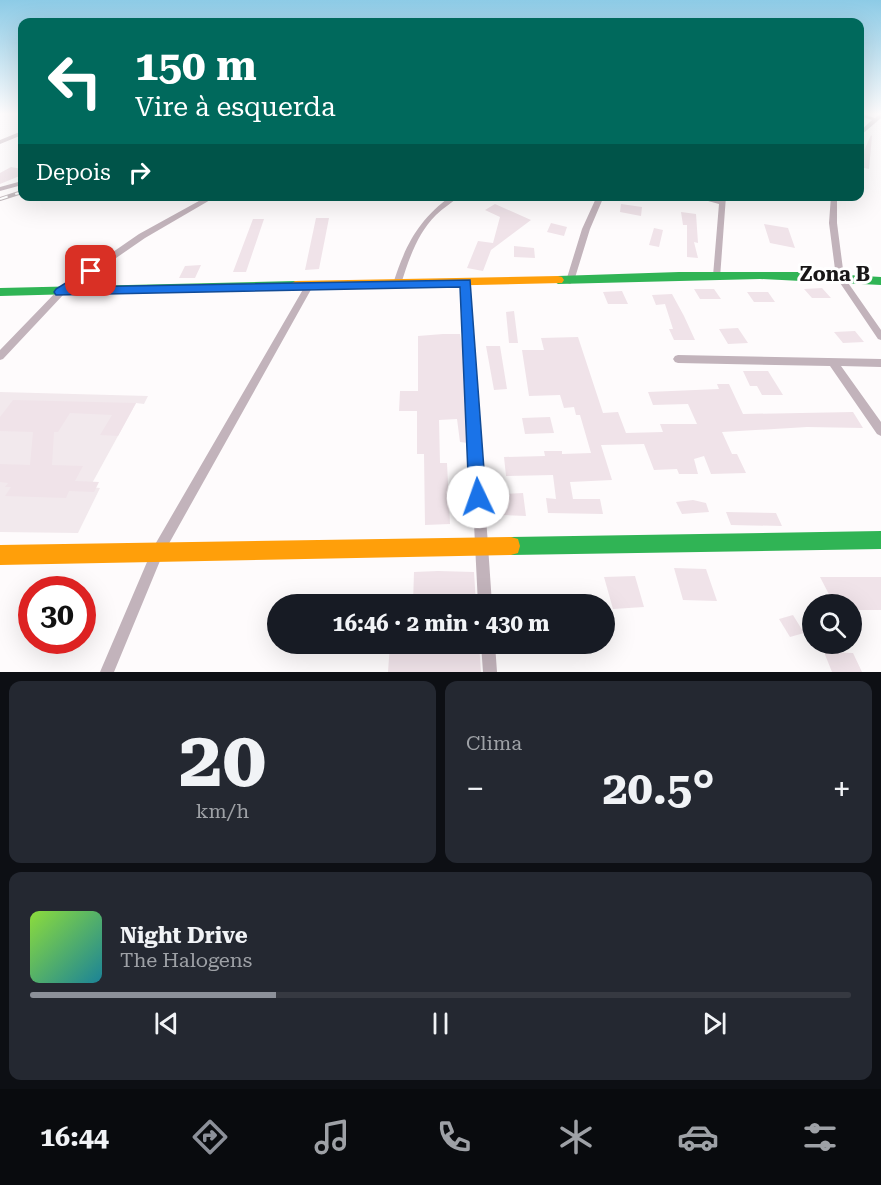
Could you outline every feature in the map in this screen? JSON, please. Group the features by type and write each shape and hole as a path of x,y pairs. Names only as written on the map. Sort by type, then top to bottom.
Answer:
{"street":[{"path":"0,189 18,184"},
{"path":"0,356 61,292 142,236 205,201"},
{"path":"397,284 405,254 414,237 426,221 450,201"},
{"path":"570,281 586,229 599,201"},
{"path":"717,276 722,201"},
{"path":"834,201 834,233 840,277 881,337"},
{"path":"0,292 717,276 840,277 881,281"},
{"path":"466,283 484,594"},
{"path":"107,672 157,552 309,286"},
{"path":"678,359 881,363"},
{"path":"832,361 881,432"},
{"path":"0,555 480,545 881,540"},
{"path":"489,654 490,672"}],"shaded area":[{"path":"0,392 148,396 144,404 136,403 90,487 100,488 78,533 0,532"}],"building":[{"path":"867,144 871,144 869,169 864,168 864,151"},
{"path":"11,167 18,168 18,177 0,184 0,173"},
{"path":"495,204 531,220 491,250 483,271 467,268 478,241 493,243 500,217 485,210"},
{"path":"621,204 642,207 641,216 620,212"},
{"path":"681,212 696,214 698,243 694,242 698,258 687,257 687,225 683,225"},
{"path":"316,218 329,218 319,269 305,270"},
{"path":"253,219 264,219 246,272 233,272"},
{"path":"551,223 567,227 564,236 547,232"},
{"path":"764,224 788,228 795,248 770,243"},
{"path":"654,228 663,230 659,247 649,245"},
{"path":"514,246 534,248 535,258 514,257"},
{"path":"201,265 195,278 179,278 185,266"},
{"path":"822,288 831,298 812,298 804,289"},
{"path":"694,289 714,289 721,299 700,299"},
{"path":"622,291 628,304 608,304 603,292"},
{"path":"747,292 768,292 775,302 754,302"},
{"path":"672,294 695,340 674,340 669,329 673,329 665,304 656,305 652,295"},
{"path":"514,311 518,343 509,343 506,312"},
{"path":"738,328 748,343 728,344 719,329"},
{"path":"855,331 864,342 843,343 834,332"},
{"path":"460,334 463,350 468,443 460,442 457,419 439,420 440,463 447,463 450,524 425,525 424,454 417,454 417,411 399,411 400,391 418,391 418,336"},
{"path":"578,337 603,413 618,412 626,433 663,432 660,424 697,424 688,404 653,405 648,392 719,389 717,384 729,384 743,414 853,412 863,428 807,427 722,432 732,454 737,454 746,473 711,474 704,456 694,459 698,474 679,474 677,469 654,470 644,444 601,445 612,480 570,482 573,499 600,499 603,514 548,513 546,498 556,499 553,475 506,476 504,457 545,456 544,451 562,451 562,454 591,453 580,415 576,415 574,407 564,408 560,395 529,396 522,350 544,350 541,338"},
{"path":"486,346 500,346 507,389 494,390"},
{"path":"743,371 768,371 783,395 762,395 757,386 750,386"},
{"path":"13,400 136,403 118,436 100,435 112,415 70,413 58,432 54,432 52,465 83,466 75,481 99,482 94,492 69,491 66,498 5,496 11,487 5,487 8,483 0,482 0,464 30,465 33,432 0,431 0,417"},
{"path":"550,417 554,433 525,434 522,418"},
{"path":"523,493 526,516 503,515 500,494"},
{"path":"693,500 706,503 709,512 682,514 676,502"},
{"path":"726,512 776,513 782,526 731,525"},
{"path":"674,568 706,569 717,601 683,600"},
{"path":"414,572 474,572 475,594 413,594"},
{"path":"635,576 644,607 615,609 615,594 609,594 604,577"},
{"path":"820,577 881,577 881,610 862,610 862,594 829,594"},
{"path":"793,615 802,634 790,637 779,619"},
{"path":"389,654 480,654 481,672 388,672"},
{"path":"825,654 853,654 862,672 832,672"}],"railway":[{"path":"0,199 18,193"}],"traffic: fast":[{"path":"558,280 760,275 881,281"},
{"path":"0,292 295,285"},
{"path":"511,546 881,540"}],"traffic: slow":[{"path":"295,285 558,280"},
{"path":"0,555 511,546"}],"district":[{"name":"Zona B","path":"835,274"}],"route":[{"path":"91,271 61,292 466,283 478,497"}]}
